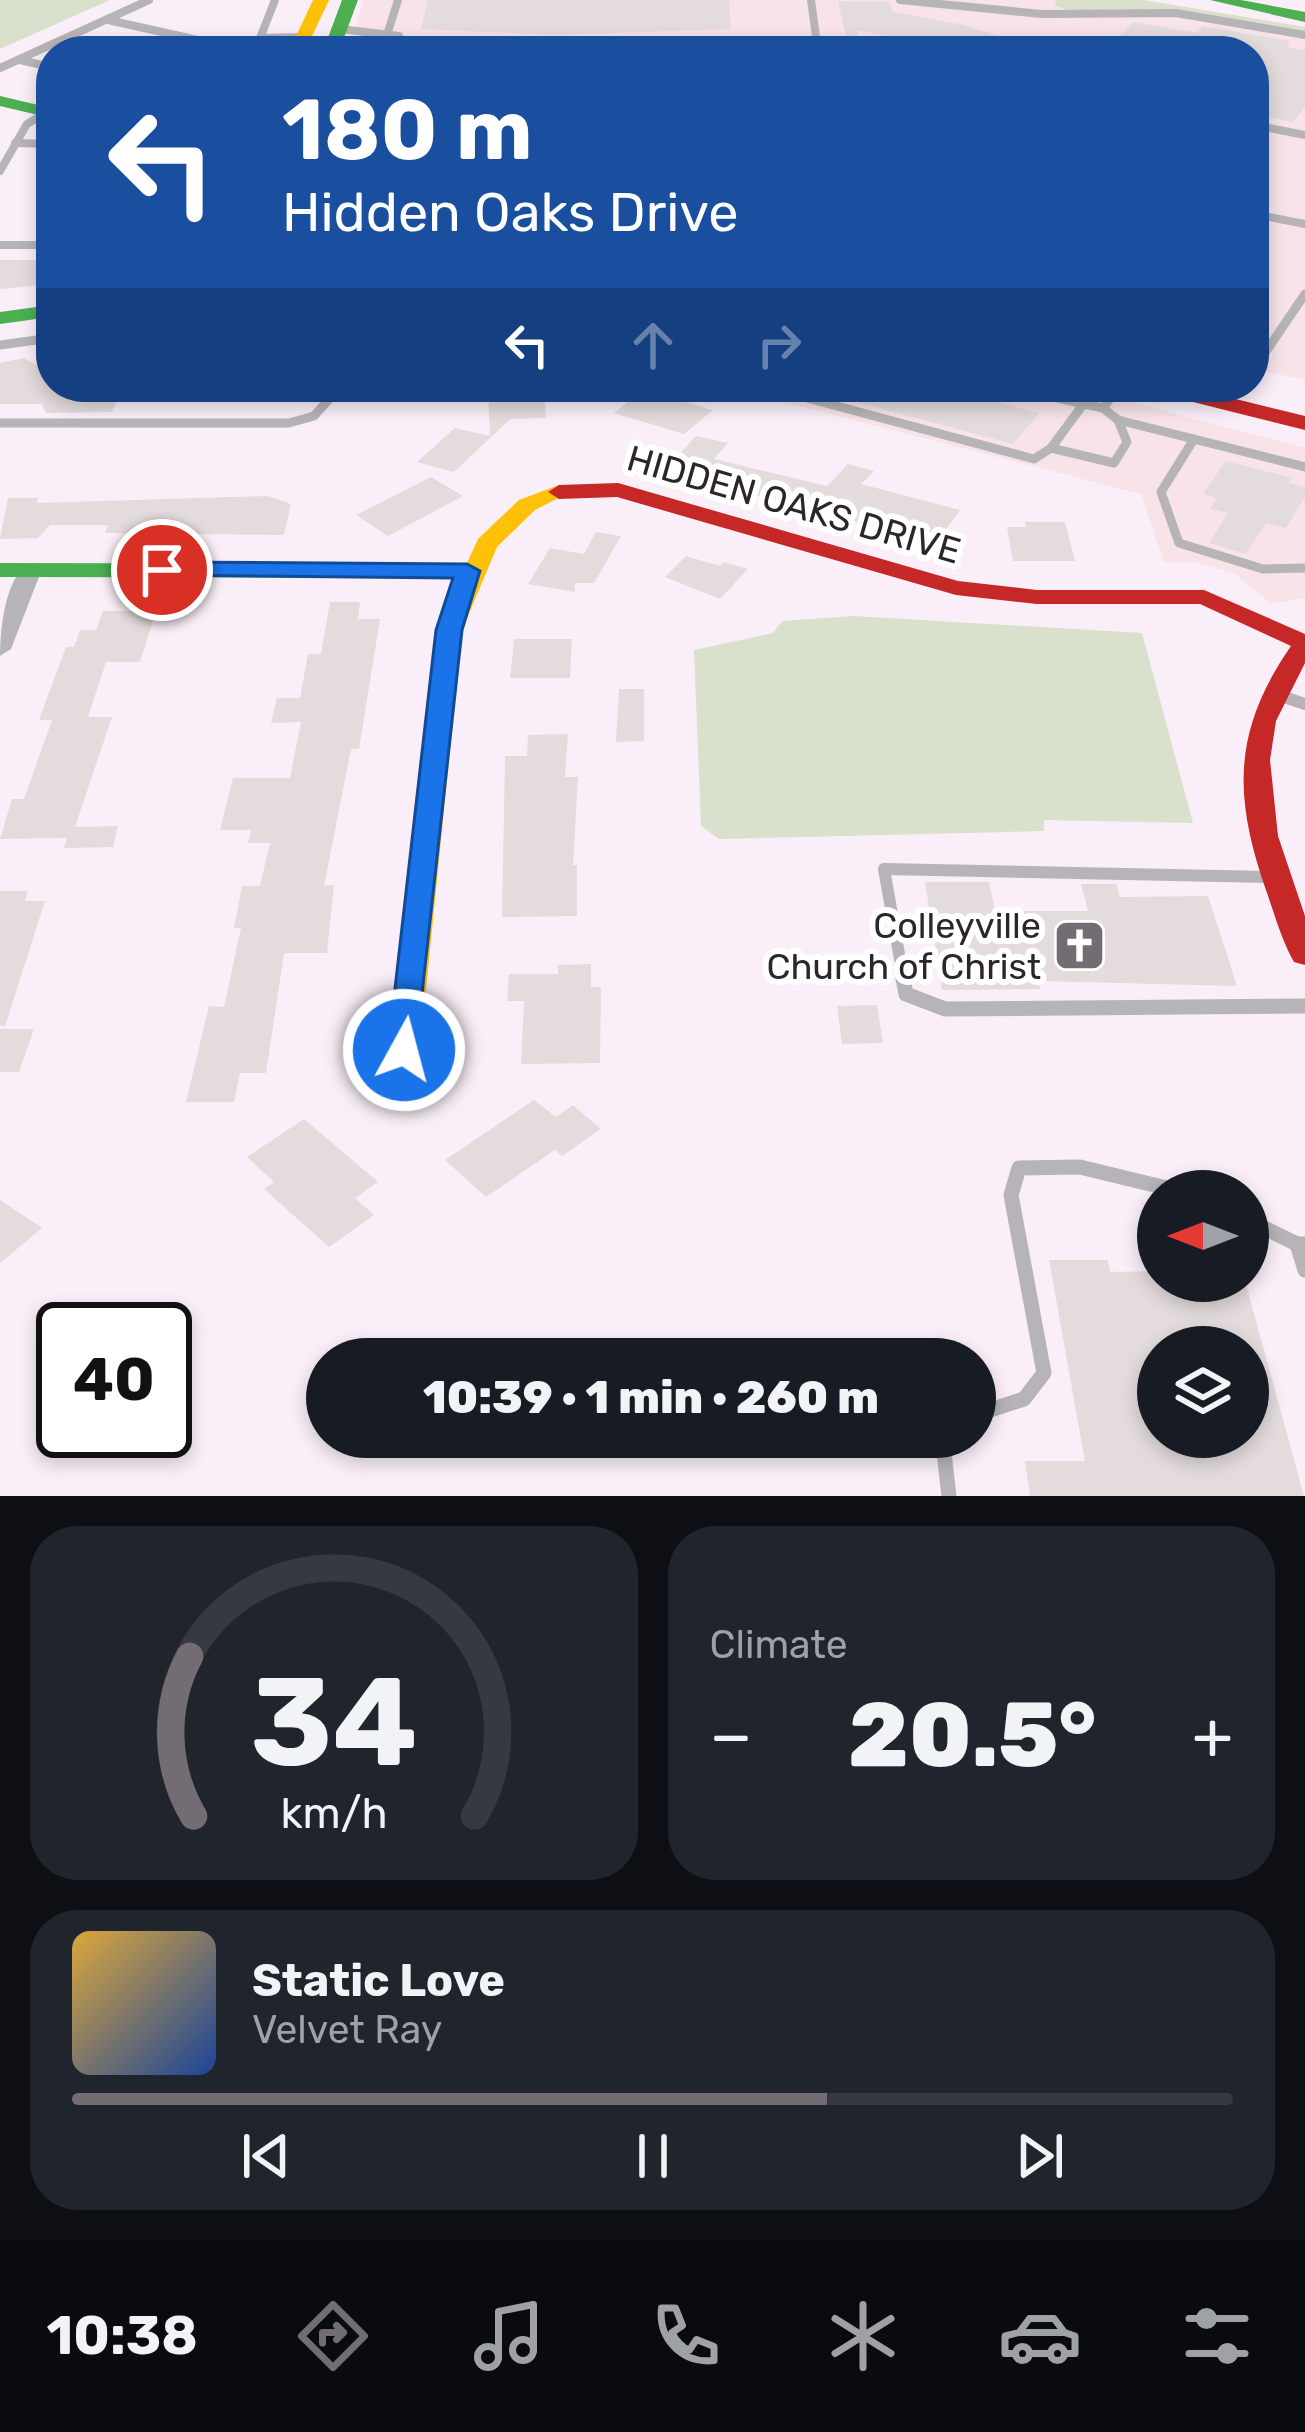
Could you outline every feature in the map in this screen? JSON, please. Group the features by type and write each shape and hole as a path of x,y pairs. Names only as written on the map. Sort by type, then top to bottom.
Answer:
{"street":[{"path":"321,32 350,0"},
{"path":"1218,0 1305,17"},
{"path":"10,70 36,93"},
{"path":"0,101 36,105"},
{"path":"1,321 36,305"},
{"path":"1,321 36,314"},
{"path":"1269,388 1305,397"},
{"path":"1221,402 1305,423"},
{"name":"HIDDEN OAKS DRIVE","path":"467,571 526,503 561,488 595,486 956,588 1037,597 1204,597 1305,644"},
{"path":"0,569 467,571 449,630 404,1050"},
{"path":"0,649 32,569"},
{"path":"1305,644 1258,728 1252,770 1257,825 1275,877 1298,915 1305,955"},
{"path":"1278,692 1305,675"}],"lane":[{"path":"75,36 149,0"},
{"path":"261,36 274,0"},
{"path":"386,34 398,0"},
{"path":"811,0 816,36"},
{"path":"900,0 1042,14 1176,13 1305,35"},
{"path":"1038,0 1042,14"},
{"path":"1042,14 1050,0"},
{"path":"107,19 184,36"},
{"path":"280,36 321,32 395,36"},
{"path":"321,32 364,36"},
{"path":"0,68 10,70"},
{"path":"0,171 36,117"},
{"path":"1269,128 1305,135"},
{"path":"15,143 36,144"},
{"path":"1269,217 1305,224"},
{"path":"0,245 36,245"},
{"path":"1269,339 1305,294"},
{"path":"1,321 36,333"},
{"path":"0,423 289,423 314,416 327,402"},
{"path":"822,402 1034,459 1051,448 1082,406"},
{"path":"1066,402 1102,408 1118,420 1305,467"},
{"path":"1102,408 1107,402"},
{"path":"1051,448 1114,463 1126,442 1118,420"},
{"path":"1194,439 1161,492 1179,543 1250,566 1305,568"},
{"path":"1278,692 1305,704"},
{"path":"1275,877 884,869 905,994 945,1009 1305,1006"},
{"path":"996,1409 1024,1400 1044,1373 1011,1195 1019,1168 1053,1162 1137,1178"},
{"path":"1269,1230 1301,1244 1305,1270"},
{"path":"945,1458 949,1496"}],"shaded area":[{"path":"364,0 1143,0 1305,27 1305,380 1269,372 1269,36 352,36"},
{"path":"783,402 1131,402 1305,448 1305,598 1271,604 1234,573 1197,563 1164,562 1141,494"}],"green space":[{"path":"0,0 110,0 0,49"},
{"path":"1055,0 1143,0 1305,27 1305,32 1184,10 1073,12 1056,6"},
{"path":"854,616 1142,633 1193,823 1044,820 1044,831 719,839 701,826 694,650 773,633 782,621"}],"building":[{"path":"428,0 729,0 731,29 557,35 421,29"},
{"path":"838,1 890,2 893,12 999,36 887,36 859,30 856,36 846,36"},
{"path":"1134,22 1196,33 1203,26 1260,36 1119,36"},
{"path":"1269,38 1305,50 1305,107 1293,122 1269,117"},
{"path":"0,260 36,260 36,285 0,289"},
{"path":"24,358 36,365 36,402 116,402 112,412 46,413 42,404 0,404 0,363"},
{"path":"489,402 545,402 546,418 510,419 454,472 417,462 455,428 490,436"},
{"path":"628,402 687,402 713,410 684,434 614,413"},
{"path":"856,402 996,402 1039,413 1013,444"},
{"path":"696,436 728,443 714,459 827,486 848,464 874,471 861,484 960,510 936,543 680,475 694,460 678,456"},
{"path":"1226,461 1292,478 1288,483 1305,487 1305,497 1286,528 1266,523 1246,554 1209,543 1228,513 1210,509 1217,498 1203,494"},
{"path":"431,477 463,496 388,536 356,515"},
{"path":"268,496 291,504 284,535 105,533 108,525 50,525 38,538 0,539 8,498 38,498 37,503"},
{"path":"1025,522 1065,522 1075,561 1013,561 1007,527 1026,527"},
{"path":"596,532 621,536 594,583 575,583 575,592 528,584 550,548 584,554"},
{"path":"686,556 748,569 720,599 665,577"},
{"path":"330,602 360,602 358,619 380,619 359,749 351,749 324,886 334,885 327,953 284,953 266,1073 240,1073 234,1102 186,1102 209,1006 224,1007 241,928 234,928 242,886 260,886 270,843 248,843 251,830 220,830 233,778 290,778 301,722 271,723 277,698 300,698 308,654 321,654"},
{"path":"103,611 156,611 140,662 106,662 88,717 112,717 75,827 118,826 113,847 64,848 67,838 0,839 12,799 24,799 52,720 39,720 66,647 74,647 80,630 96,630"},
{"path":"514,639 572,639 570,678 510,678"},
{"path":"619,689 644,689 644,741 616,742"},
{"path":"568,734 565,777 578,777 573,865 577,865 577,916 502,917 505,756 527,756 528,735"},
{"name":"Colleyville Church of Christ","path":"925,882 989,882 995,911 1088,911 1081,884 1116,884 1120,897 1208,896 1237,986 1039,981 1040,989 942,990"},
{"path":"0,891 28,891 25,901 45,901 5,1026 0,1025"},
{"path":"591,964 591,987 601,987 600,1063 521,1064 524,1001 507,1001 509,974 558,974 558,965"},
{"path":"877,1005 883,1043 842,1044 837,1006"},
{"path":"0,1029 34,1029 19,1072 0,1072"},
{"path":"534,1100 556,1117 573,1105 601,1129 562,1156 555,1150 486,1197 445,1160"},
{"path":"304,1119 378,1182 355,1198 374,1215 329,1247 264,1189 274,1182 247,1157"},
{"path":"0,1200 42,1228 0,1263"},
{"path":"1049,1260 1108,1260 1110,1272 1137,1271 1137,1302 1251,1302 1257,1326 1137,1326 1137,1458 1269,1458 1269,1368 1304,1496 1030,1496 1025,1461 1085,1461"}],"traffic: fast":[{"path":"337,36 350,0"},
{"path":"1218,0 1305,17"},
{"path":"0,101 36,109"},
{"path":"0,318 36,313"},
{"path":"0,570 467,571"}],"traffic: slow":[{"path":"304,36 321,0"},
{"path":"404,1050 449,630 486,544 527,505 559,492"}],"traffic: jam":[{"path":"1221,402 1305,423"},
{"path":"559,492 618,490 956,588 1037,597 1204,597 1305,643"},
{"path":"1305,644 1279,683 1263,721 1256,760 1264,836 1305,955"}],"place":[{"name":"Colleyville Church of Christ","path":"1080,946"}],"route":[{"path":"162,570 467,571 449,630 404,1050"}]}
